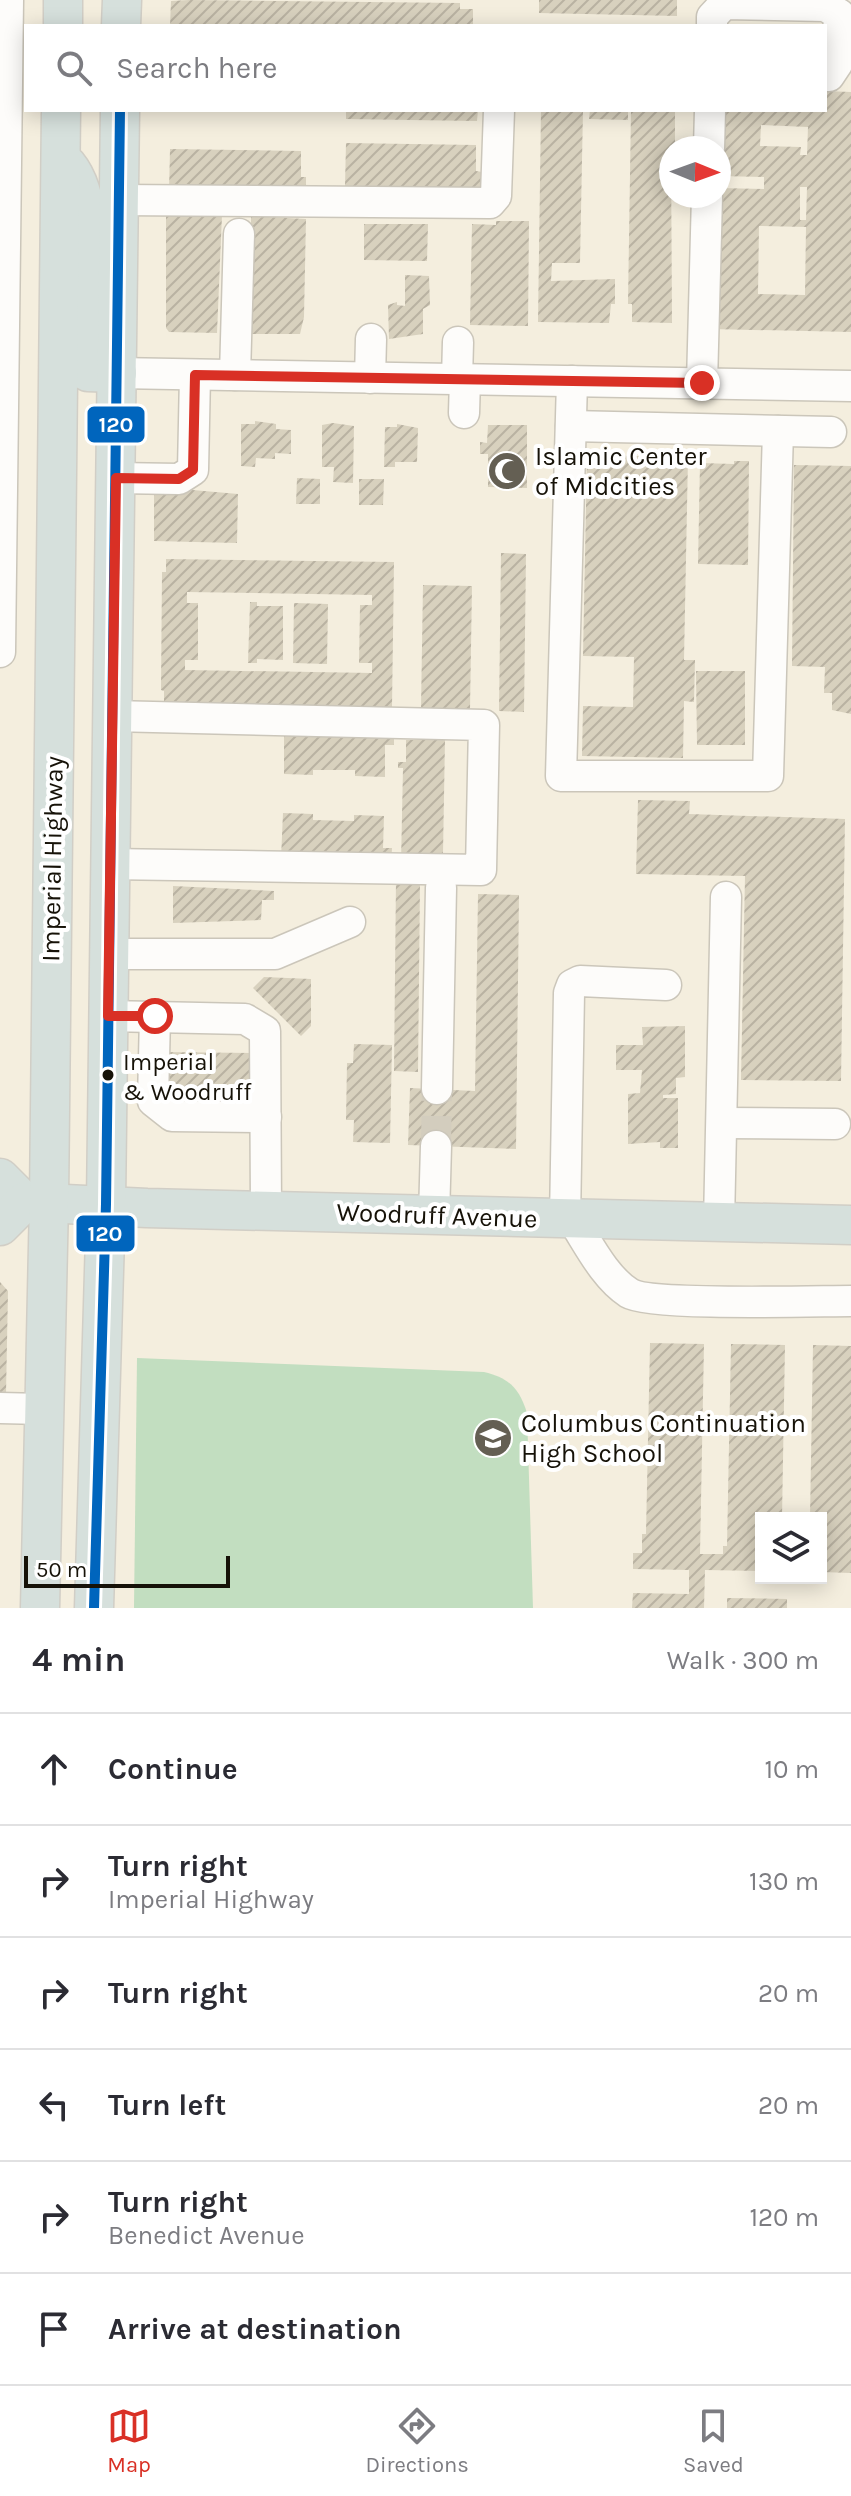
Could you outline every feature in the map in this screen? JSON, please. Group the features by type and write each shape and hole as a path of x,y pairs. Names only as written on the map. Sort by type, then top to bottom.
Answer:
{"main road":[{"path":"63,0 63,24"},
{"path":"121,24 122,0"},
{"name":"Imperial Highway","path":"40,1608 42,1409 18,1202 61,112"},
{"path":"94,1608 106,1204 120,112"},
{"path":"61,156 77,177 87,215 83,359 88,372 117,373"},
{"name":"Woodruff Avenue","path":"18,1202 568,1220 851,1225"}],"street":[{"path":"0,652 8,0"},
{"path":"712,24 712,17 724,4 825,6 839,14 837,64 827,76"},
{"path":"119,200 490,203 496,196 499,112"},
{"path":"709,136 710,112"},
{"path":"702,383 707,208"},
{"path":"235,375 239,234"},
{"path":"370,378 371,339"},
{"path":"458,342 464,413"},
{"path":"117,373 851,386"},
{"path":"116,478 179,479 193,470 195,375"},
{"path":"572,381 561,776 768,776 778,431"},
{"path":"571,426 831,432"},
{"path":"109,864 481,870 484,739 484,725 112,716"},
{"path":"437,1089 441,888"},
{"path":"719,1223 726,897"},
{"path":"109,954 275,954 350,922"},
{"path":"666,985 580,981 572,985 569,993 568,1220 609,1274 630,1294 683,1300 851,1301"},
{"path":"108,1016 245,1019 265,1031 266,1209"},
{"path":"155,1016 153,1101 172,1116 266,1117"},
{"path":"722,1123 835,1124"},
{"path":"434,1216 436,1146"},
{"path":"0,1408 42,1409"}],"green space":[{"path":"137,1358 484,1372 500,1377 516,1391 527,1413 533,1608 134,1608"}],"building":[{"path":"539,0 677,0 677,16 539,13"},
{"path":"171,1 460,3 460,9 473,9 473,24 170,24"},
{"path":"827,91 851,92 851,332 710,329 718,208 731,208 731,188 764,189 764,177 731,176 731,136 716,136 714,112 827,112","holes":["761,125 808,127 807,155 800,155 801,147 760,146","800,187 807,187 806,220 800,220","759,226 806,227 805,295 758,294"]},
{"path":"346,112 478,112 477,121 346,119"},
{"path":"541,112 583,112 580,263 552,263 551,281 615,279 615,304 611,304 609,323 538,322"},
{"path":"590,112 628,112 628,120 589,119"},
{"path":"631,112 675,112 675,136 659,136 659,208 671,208 672,323 632,322 632,304 628,304"},
{"path":"346,143 476,145 476,171 482,172 482,188 345,186"},
{"path":"170,149 301,151 301,177 306,177 306,194 169,191"},
{"path":"166,215 222,215 217,333 169,332 166,328"},
{"path":"251,216 306,219 304,317 300,334 251,334"},
{"path":"496,221 529,221 528,326 470,325 472,224 496,225"},
{"path":"364,224 428,224 427,261 364,260"},
{"path":"405,275 429,276 430,305 423,309 423,334 389,339 388,305 397,302 397,305 405,306"},
{"path":"255,421 276,424 276,429 291,430 291,454 275,453 275,459 256,458 255,467 241,466 241,424 255,424"},
{"path":"397,424 418,428 417,462 395,462 395,467 384,467 385,427 397,427"},
{"path":"322,425 354,426 353,483 333,482 334,467 322,467"},
{"name":"Islamic Center of Midcities","path":"488,425 527,425 527,488 488,487 488,454 480,454 480,442 487,443"},
{"path":"587,455 688,457 684,660 695,660 694,702 684,701 683,758 582,756 583,706 633,707 634,657 583,656"},
{"path":"734,461 749,461 748,565 698,564 700,463 734,464"},
{"path":"794,465 851,466 851,714 832,710 832,693 824,693 825,667 792,666"},
{"path":"297,478 320,479 320,504 296,504"},
{"path":"359,479 384,479 383,505 359,505"},
{"path":"170,488 238,494 237,543 154,541 154,492"},
{"path":"501,553 526,554 524,712 499,711"},
{"path":"166,559 394,562 392,707 164,704 164,691 161,690 162,572 166,572","holes":["187,592 372,595 372,605 360,605 359,663 372,663 372,673 185,670 185,660 198,660 198,603 187,603"]},
{"path":"423,585 472,586 470,709 421,708"},
{"path":"250,602 257,602 257,606 283,606 283,660 257,659 257,663 248,663"},
{"path":"294,603 328,604 327,664 293,663"},
{"path":"696,671 745,671 745,745 697,745"},
{"path":"284,729 394,729 394,745 385,745 385,777 355,776 355,770 313,770 313,775 284,774"},
{"path":"406,740 445,740 443,853 437,853 437,864 401,863 403,768 398,768 398,762 406,762"},
{"path":"638,800 690,801 689,814 845,819 841,1081 741,1080 745,876 636,874"},
{"path":"283,813 313,814 313,820 354,821 354,815 384,816 383,848 392,848 391,864 281,859"},
{"path":"396,880 420,880 418,1072 394,1071"},
{"path":"173,886 274,891 274,900 262,900 261,920 173,923"},
{"path":"478,894 519,895 516,1149 408,1145 410,1088 475,1091"},
{"path":"264,977 311,979 311,1026 301,1036 253,988"},
{"path":"685,1026 685,1077 676,1078 676,1094 663,1095 663,1098 678,1098 678,1148 660,1148 660,1142 628,1144 628,1094 640,1093 642,1070 616,1070 616,1045 643,1045 642,1027"},
{"path":"354,1044 392,1045 390,1143 353,1142 354,1120 346,1120 347,1063 353,1063"},
{"path":"161,1052 253,1053 252,1102 160,1100"},
{"path":"0,1282 8,1291 6,1393 0,1393"},
{"path":"650,1343 704,1344 700,1554 723,1554 723,1546 727,1546 731,1344 785,1345 782,1512 755,1512 755,1571 705,1570 704,1608 632,1608 633,1593 689,1594 689,1570 633,1569 633,1553 642,1553 642,1534 646,1534"},
{"path":"813,1345 851,1346 851,1573 827,1572 827,1512 810,1512"},
{"path":"727,1598 787,1599 787,1608 727,1608"}],"tunnel":[{"path":"436,1146 437,1089"}],"transit line":[{"name":"120","path":"94,1608 106,1204 120,112"}],"place":[{"name":"Islamic Center of Midcities","path":"507,471"},
{"name":"Imperial & Woodruff","path":"108,1075"},
{"name":"Columbus Continuation High School","path":"493,1438"}],"route":[{"path":"155,1016 108,1016 116,478 179,479 193,470 195,375 702,383"}]}
